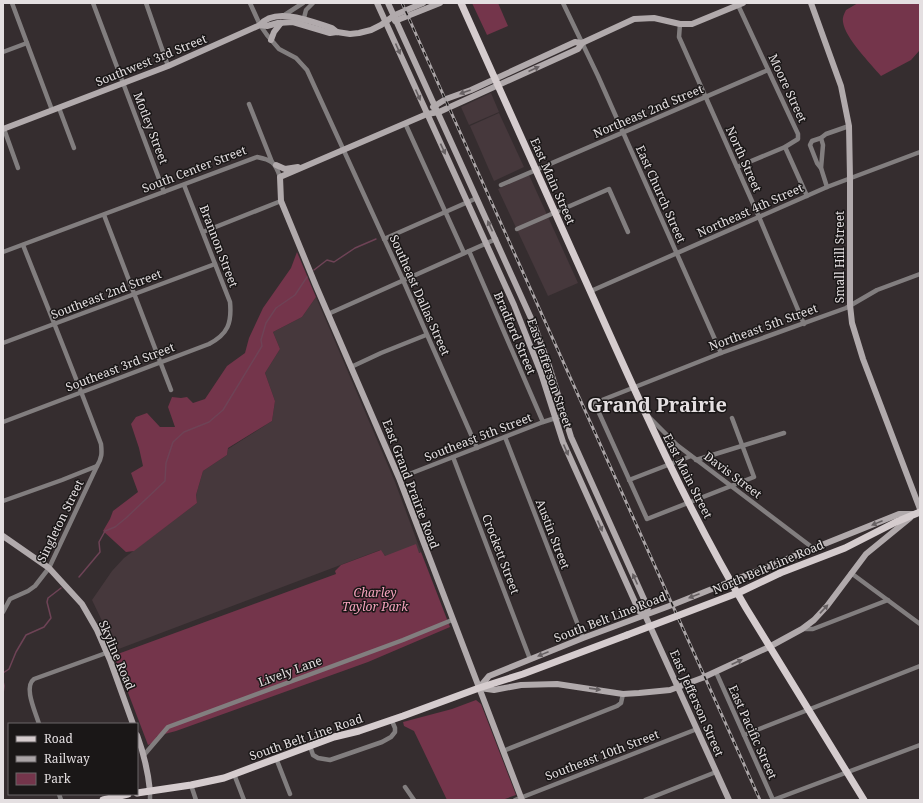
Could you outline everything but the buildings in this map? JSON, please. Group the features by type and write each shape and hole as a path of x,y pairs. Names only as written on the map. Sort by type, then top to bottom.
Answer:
{"main road":[{"name":"East Main Street","path":"461,3 590,292 688,503 730,582 864,800"},
{"name":"North Belt Line Road","path":"627,635 732,595 780,573 845,548 918,510"},
{"name":"South Belt Line Road","path":"138,793 191,785 224,778 310,746 517,676 627,635"},
{"path":"103,800 124,795"}],"street":[{"path":"12,3 52,110"},
{"name":"Motley Street","path":"93,3 164,192"},
{"path":"146,3 168,66"},
{"name":"Southeast Dallas Street","path":"250,3 260,25 279,49 296,58 307,70 403,280 477,448"},
{"path":"302,3 306,10"},
{"name":"Southwest 3rd Street","path":"3,129 168,66 260,25 264,20 283,16 302,3"},
{"path":"303,22 306,10 313,3"},
{"name":"East Jefferson Street","path":"376,3 528,337 563,442 584,491 639,612 645,615 729,800"},
{"name":"East Jefferson Street","path":"388,3 496,239 538,335 571,437 648,608 645,615"},
{"path":"396,18 422,3"},
{"path":"283,16 330,33 337,32 350,34 371,30 385,22 440,3"},
{"name":"East Church Street","path":"563,3 721,353"},
{"name":"Small Hill Street","path":"811,3 839,78 849,126 850,305 852,323 863,359 918,510"},
{"path":"249,104 280,177 405,123 427,114 438,112 575,42 582,43 634,19 654,18 680,24 692,24 741,4"},
{"name":"Moore Street","path":"741,4 768,70 798,134 798,139 785,147"},
{"path":"260,25 267,26 281,23 303,22"},
{"path":"272,40 274,32 281,23"},
{"name":"North Street","path":"680,24 679,37 759,217 804,324"},
{"path":"3,52 27,43"},
{"name":"Northeast 2nd Street","path":"536,170 768,70"},
{"path":"427,114 435,104 497,81"},
{"path":"59,108 74,148"},
{"name":"Bradford Street","path":"405,123 445,213 466,252 543,422"},
{"path":"821,168 816,163 810,145 812,141 822,138 826,134 849,126"},
{"path":"3,129 18,168"},
{"path":"822,138 823,145 821,168 827,187"},
{"path":"737,167 785,147 807,196"},
{"name":"Northeast 4th Street","path":"590,292 827,187 920,152"},
{"name":"South Center Street","path":"3,252 257,158 267,159 274,164"},
{"path":"274,164 285,169 302,167"},
{"path":"501,185 536,170"},
{"name":"East Grand Prairie Road","path":"280,177 281,201 399,478 503,751 519,799"},
{"name":"Brannon Street","path":"184,185 230,302 231,315"},
{"path":"516,229 608,189 628,232"},
{"path":"384,239 477,198"},
{"path":"203,232 281,201"},
{"path":"104,214 171,390"},
{"path":"328,314 496,239"},
{"path":"24,245 82,392"},
{"name":"Southeast 2nd Street","path":"3,343 215,264"},
{"path":"498,271 508,267"},
{"name":"Northeast 5th Street","path":"634,388 721,353 804,324 861,300 877,290 920,274"},
{"path":"513,304 523,300"},
{"name":"Southeast 3rd Street","path":"3,422 209,344 218,339 225,332 231,315"},
{"path":"352,367 381,353 426,335"},
{"path":"528,337 538,335"},
{"path":"634,388 594,404 647,519 754,477 732,418"},
{"name":"Singleton Street","path":"3,612 10,599 28,591 35,586 49,568 97,466 102,459 101,444 82,392"},
{"name":"Davis Street","path":"645,413 677,445 813,548"},
{"name":"Southeast 5th Street","path":"399,478 543,422 565,415"},
{"path":"696,460 784,433"},
{"name":"Austin Street","path":"505,437 583,638"},
{"path":"629,480 691,456"},
{"name":"Crockett Street","path":"453,457 530,659"},
{"path":"3,501 55,483 97,466"},
{"path":"584,491 593,487"},
{"path":"479,688 494,690 520,685 557,684 623,694 670,690 705,677 769,647 802,629 814,620 827,606 866,554 918,510"},
{"name":"North Belt Line Road","path":"730,582 899,514 918,510"},
{"name":"Skyline Road","path":"3,536 49,568 82,604 97,630 133,723"},
{"path":"852,573 920,624"},
{"name":"South Belt Line Road","path":"479,688 489,676 583,638 730,582"},
{"path":"802,629 813,629 888,600"},
{"name":"Lively Lane","path":"144,755 168,727 403,640 452,620"},
{"path":"39,723 29,690 30,681 34,678 106,652"},
{"path":"744,735 920,666"},
{"name":"East Pacific Street","path":"716,672 773,800"},
{"path":"503,751 617,706 621,703 623,694"},
{"path":"310,746 313,755 318,758 330,760 382,742 391,737 396,728 392,719"},
{"name":"Southeast 10th Street","path":"519,799 697,729"},
{"path":"138,738 149,776 150,800"},
{"path":"773,800 920,745"},
{"path":"276,758 290,794"},
{"path":"645,800 716,772"},
{"path":"234,774 244,800"},
{"path":"191,785 196,800"},
{"path":"405,787 414,800"}],"shaded area":[{"path":"491,93 499,112 469,125 461,107"},
{"path":"499,113 524,167 494,181 470,126"},
{"path":"529,175 578,283 548,296 498,189"},
{"path":"316,297 395,482 421,552 396,560 388,559 380,550 116,650 92,600 112,571 124,558 197,503 196,495 203,471 227,455 228,449 272,421 275,401 265,373 280,349 273,332 302,317"}],"green space":[{"path":"472,3 498,3 508,26 487,35"},
{"path":"858,3 919,3 920,48 911,60 881,76 848,36 843,22 846,10"},
{"path":"297,252 316,297 302,317 273,332 280,349 265,373 275,401 272,421 228,448 227,455 203,471 196,495 197,503 134,551 126,552 103,531 113,511 138,492 131,473 143,466 131,424 136,417 147,413 160,427 175,427 168,407 172,397 187,397 193,403 205,399 227,366 245,353 249,338 263,308 291,268"},
{"name":"Charley Taylor Park","path":"416,544 419,553 421,552 450,627 368,662 176,731 157,736 153,743 148,745 115,655 336,574 335,571 341,565 381,550 385,556"},
{"path":"476,700 481,704 516,795 502,800 447,800 414,731 404,726 403,722 452,709"}],"waterway":[{"path":"314,270 327,260 334,262 355,248 376,239"},
{"path":"79,577 100,552 99,542 105,531 115,527 126,518 165,481 166,463 173,442 184,432 209,422 223,410 262,346 261,340 266,323 276,308 295,295 307,277"},
{"path":"3,673 9,669 16,652 26,635 44,627 51,618 47,602 48,598 61,588"},
{"path":"3,681 3,694"}],"railway":[{"path":"402,3 760,800"}],"district":[{"name":"Grand Prairie","path":"657,404"}]}
